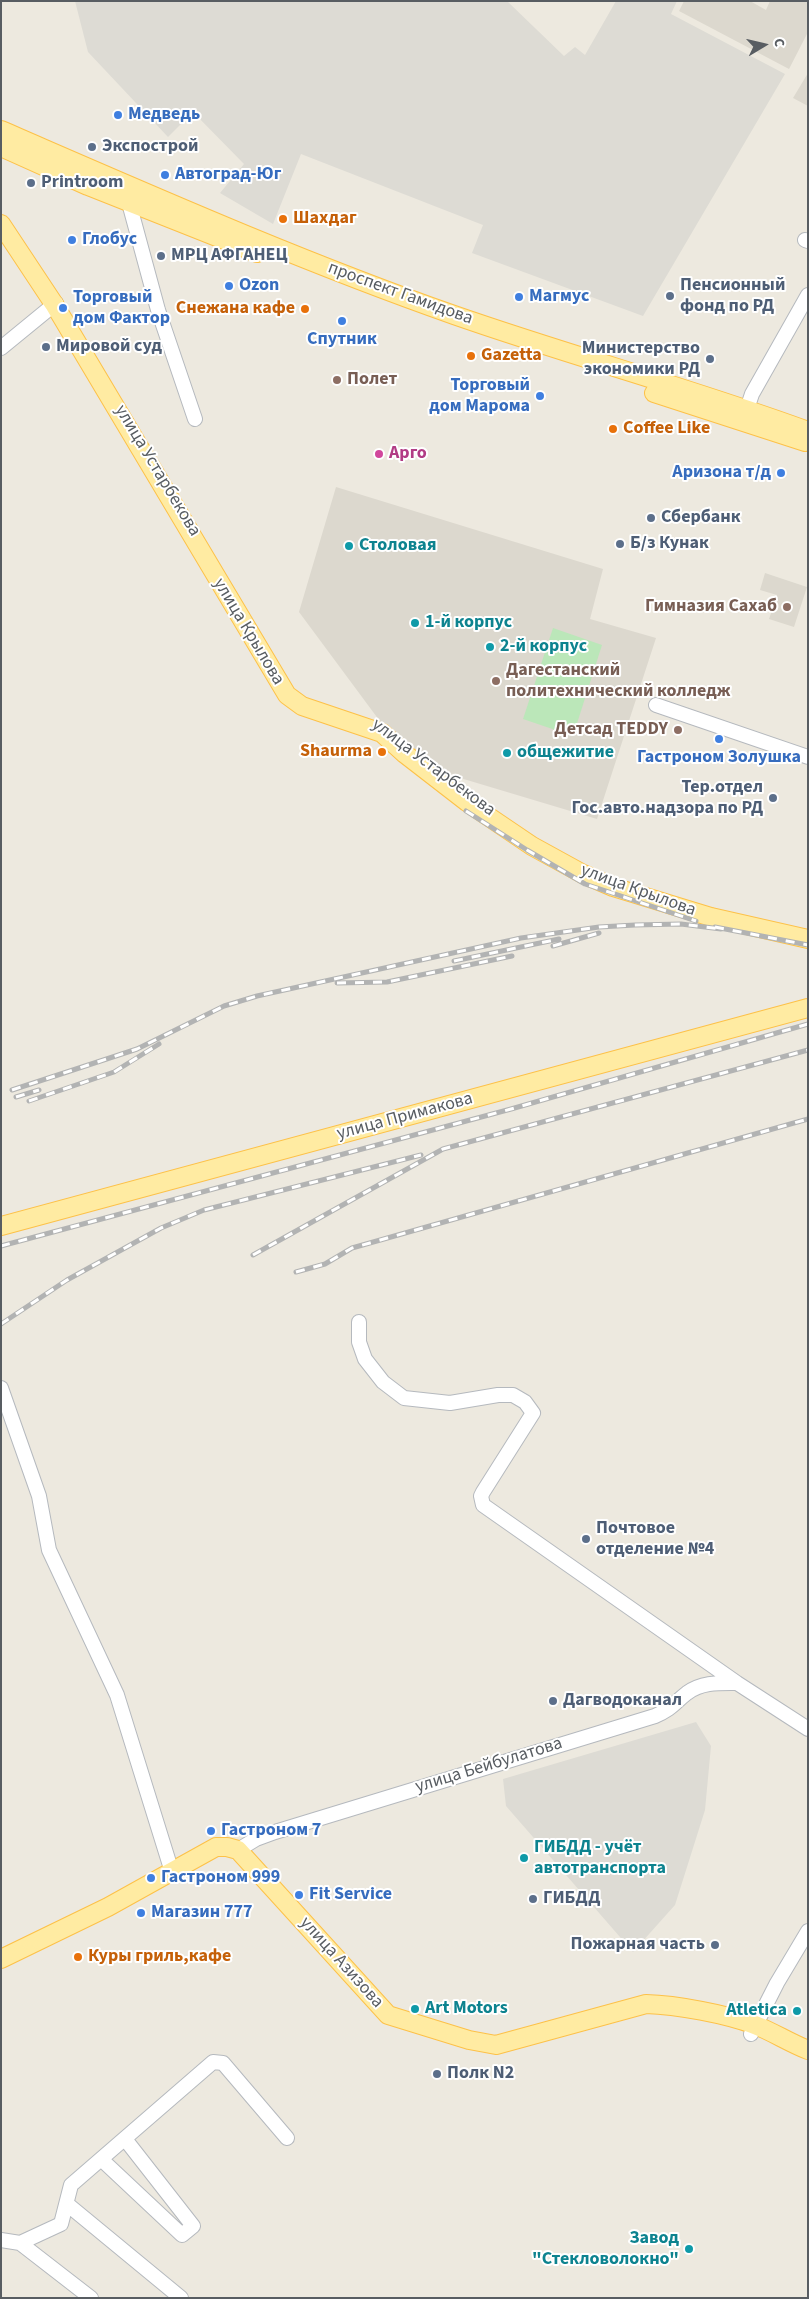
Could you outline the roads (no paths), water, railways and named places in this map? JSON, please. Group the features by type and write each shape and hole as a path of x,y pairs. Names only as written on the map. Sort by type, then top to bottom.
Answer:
{"main road":[{"name":"проспект Гамидова","path":"1,130 220,225 454,315 676,388 748,416 808,443"},
{"name":"проспект Гамидова","path":"1,147 129,203 451,326 748,416 808,431"},
{"name":"улица Устарбекова","path":"1,220 55,304 273,663 284,679 301,696 378,722 492,813 534,842 584,868 654,895 710,913 808,930"},
{"name":"улица Крылова","path":"1,224 55,304 287,694 302,706 382,733 404,754 466,802 532,846 584,874 613,887 711,917 808,939"},
{"name":"улица Примакова","path":"1,1214 808,997"},
{"name":"улица Примакова","path":"1,1226 808,1008"},
{"name":"улица Азизова","path":"2,1958 108,1907 216,1847 227,1847 238,1850 388,2015 469,2040 496,2045 646,2004 659,2004 723,2016 808,2058"},
{"name":"улица Азизова","path":"2,1958 210,1861 225,1856 234,1857 384,2019 464,2046 499,2050 638,2012 661,2012 729,2027 753,2030 808,2050"}],"street":[{"path":"129,203 158,310 195,419"},
{"path":"748,416 752,394 808,295"},
{"path":"1,348 55,304"},
{"path":"656,705 808,757"},
{"path":"359,1322 359,1342 365,1359 383,1382 404,1398 450,1403 498,1395 513,1395 525,1402 533,1413 482,1492 481,1501 487,1509 737,1683 808,1729"},
{"path":"1,1388 39,1496 49,1550 117,1695 172,1872"},
{"name":"улица Бейбулатова","path":"238,1850 256,1839 275,1832 670,1710 687,1693 702,1685 737,1683"},
{"path":"753,2030 777,1983 808,1931"},
{"path":"20,2243 61,2224 71,2185 213,2062 223,2063 287,2138"},
{"path":"101,2159 182,2235 193,2226 125,2139"},
{"path":"67,2204 182,2298"},
{"path":"1,2240 20,2243 91,2298"}],"railway":[{"path":"466,811 585,884 696,921"},
{"path":"12,1090 137,1049 224,1006 257,996 521,938 599,927 635,925 681,924 721,929"},
{"path":"715,927 808,945"},
{"path":"553,946 599,933"},
{"path":"454,961 559,939"},
{"path":"337,983 387,982 512,956"},
{"path":"1,1246 511,1109 808,1024"},
{"path":"29,1101 114,1072 159,1044"},
{"path":"253,1255 443,1149 808,1050"},
{"path":"16,1097 39,1090"},
{"path":"296,1272 325,1264 352,1248 808,1119"},
{"path":"1,1324 67,1280 161,1228 204,1210 421,1155"}],"place":[{"name":"Медведь","path":"118,115"},
{"name":"Экспострой","path":"92,147"},
{"name":"Автоград-Юг","path":"165,175"},
{"name":"Printroom","path":"31,183"},
{"name":"Шахдаг","path":"283,219"},
{"name":"Глобус","path":"72,240"},
{"name":"МРЦ АФГАНЕЦ","path":"161,256"},
{"name":"Ozon","path":"229,286"},
{"name":"Пенсионный фонд по РД","path":"670,296"},
{"name":"Магмус","path":"519,297"},
{"name":"Торговый дом Фактор","path":"63,308"},
{"name":"Снежана кафе","path":"305,309"},
{"name":"Спутник","path":"342,321"},
{"name":"Мировой суд","path":"46,347"},
{"name":"Gazetta","path":"471,356"},
{"name":"Министерство экономики РД","path":"710,359"},
{"name":"Полет","path":"337,380"},
{"name":"Торговый дом Марома","path":"540,396"},
{"name":"Coffee Like","path":"613,429"},
{"name":"Арго","path":"379,454"},
{"name":"Аризона т/д","path":"781,473"},
{"name":"Сбербанк","path":"651,518"},
{"name":"Б/з Кунак","path":"620,544"},
{"name":"Столовая","path":"349,546"},
{"name":"Гимназия Сахаб","path":"787,607"},
{"name":"1-й корпус","path":"415,623"},
{"name":"2-й корпус","path":"490,647"},
{"name":"Дагестанский политехнический колледж","path":"496,681"},
{"name":"Детсад TEDDY","path":"678,730"},
{"name":"Гастроном Золушка","path":"719,739"},
{"name":"Shaurma","path":"382,752"},
{"name":"общежитие","path":"507,753"},
{"name":"Тер.отдел Гос.авто.надзора по РД","path":"773,798"},
{"name":"Почтовое отделение №4","path":"586,1539"},
{"name":"Дагводоканал","path":"553,1701"},
{"name":"Гастроном 7","path":"211,1831"},
{"name":"ГИБДД - учёт автотранспорта","path":"524,1858"},
{"name":"Гастроном 999","path":"151,1878"},
{"name":"Fit Service","path":"299,1895"},
{"name":"ГИБДД","path":"533,1899"},
{"name":"Магазин 777","path":"141,1913"},
{"name":"Пожарная часть","path":"715,1945"},
{"name":"Куры гриль,кафе","path":"78,1957"},
{"name":"Art Motors","path":"415,2009"},
{"name":"Atletica","path":"797,2011"},
{"name":"Полк N2","path":"437,2074"},
{"name":"Завод \"Стекловолокно\"","path":"689,2249"}]}
